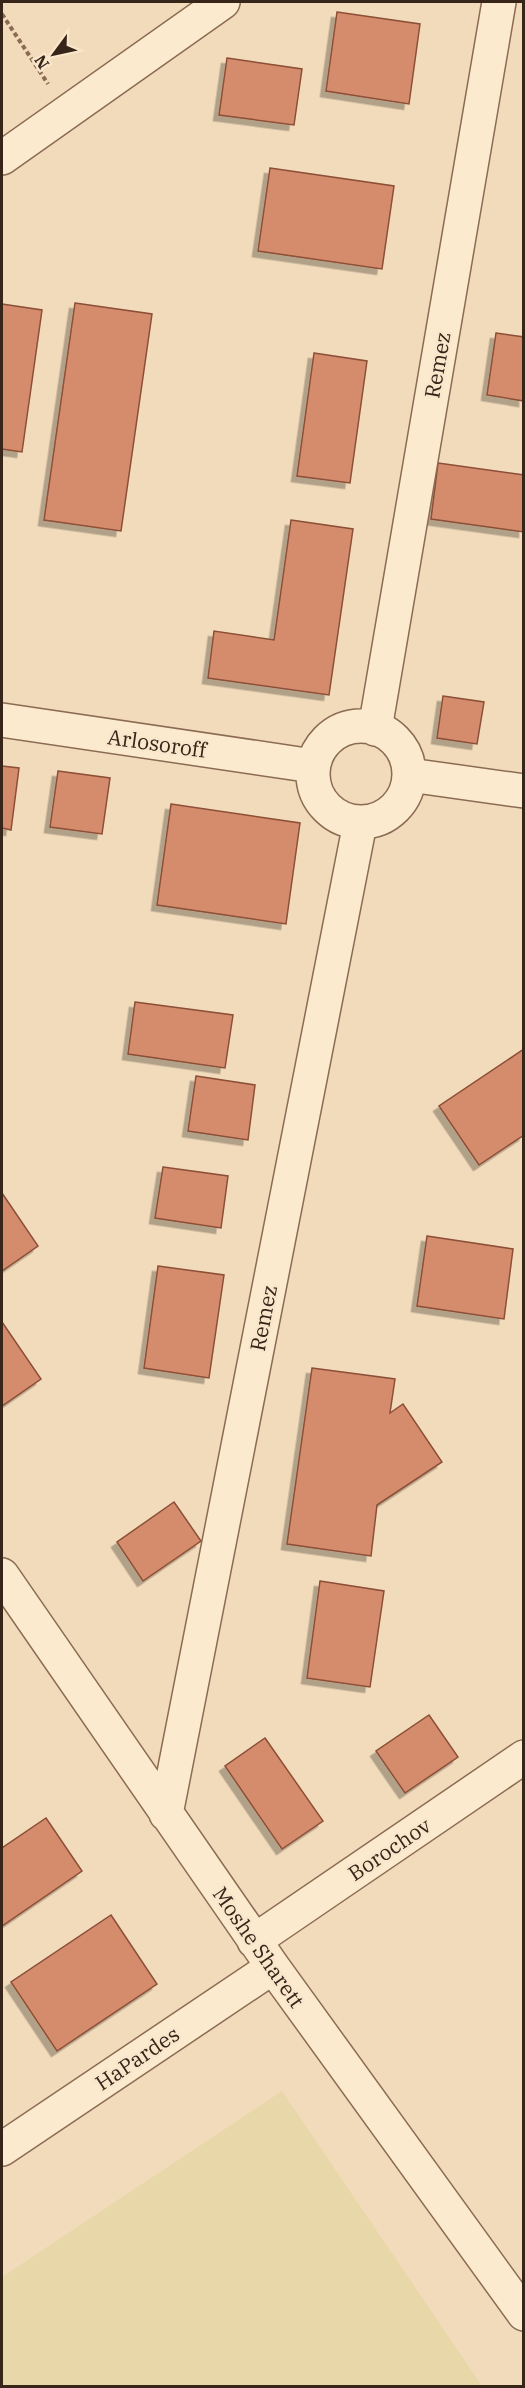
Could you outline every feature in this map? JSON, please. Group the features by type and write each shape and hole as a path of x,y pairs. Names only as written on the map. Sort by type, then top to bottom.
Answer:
{"street":[{"path":"2,158 223,2"},
{"name":"Remez","path":"375,729 498,2"},
{"name":"Arlosoroff","path":"2,720 314,766"},
{"path":"360,726 375,729 389,735 400,746 407,760 409,775 400,804 389,814 375,821 360,823 344,819 329,811 319,798 314,782 314,766 319,750 329,738 344,729 360,726"},
{"path":"409,775 524,791"},
{"name":"Remez","path":"166,1814 360,823"},
{"name":"Moshe Sharett","path":"2,1575 254,1941 524,2314"},
{"name":"Borochov","path":"254,1941 524,1758"},
{"name":"HaPardes","path":"2,2149 273,1967"}],"path":[{"path":"2,14 66,112"}],"shaded area":[{"path":"282,2091 482,2386 2,2386 2,2277"}],"building":[{"path":"337,12 420,24 409,104 326,91"},
{"path":"227,58 302,69 294,125 219,115"},
{"path":"270,168 394,186 382,269 258,251"},
{"path":"75,303 152,314 121,531 44,520"},
{"path":"2,304 42,310 22,452 2,449"},
{"path":"496,333 524,337 524,401 487,395"},
{"path":"314,353 367,361 350,483 297,476"},
{"path":"438,463 524,475 524,532 431,519"},
{"path":"291,520 353,529 329,695 208,678 214,631 274,640"},
{"path":"443,696 484,702 477,744 437,738"},
{"path":"2,766 19,768 11,830 2,828"},
{"path":"58,771 110,778 102,834 50,827"},
{"path":"171,804 300,823 286,924 157,905"},
{"path":"135,1002 233,1015 225,1068 128,1054"},
{"path":"524,1049 524,1135 479,1165 439,1106"},
{"path":"196,1076 255,1085 248,1140 188,1131"},
{"path":"163,1167 228,1176 221,1228 155,1218"},
{"path":"2,1193 38,1246 2,1271"},
{"path":"427,1236 513,1249 504,1319 417,1306"},
{"path":"158,1266 224,1275 209,1378 144,1368"},
{"path":"2,1322 41,1379 2,1406"},
{"path":"312,1368 395,1379 390,1413 403,1404 442,1462 377,1505 371,1556 287,1544"},
{"path":"174,1502 201,1541 143,1581 117,1542"},
{"path":"320,1581 384,1591 370,1687 307,1678"},
{"path":"429,1715 458,1757 405,1793 376,1751"},
{"path":"265,1738 323,1821 282,1849 225,1766"},
{"path":"46,1818 82,1871 2,1926 2,1848"},
{"path":"111,1915 157,1984 57,2051 11,1982"}]}
